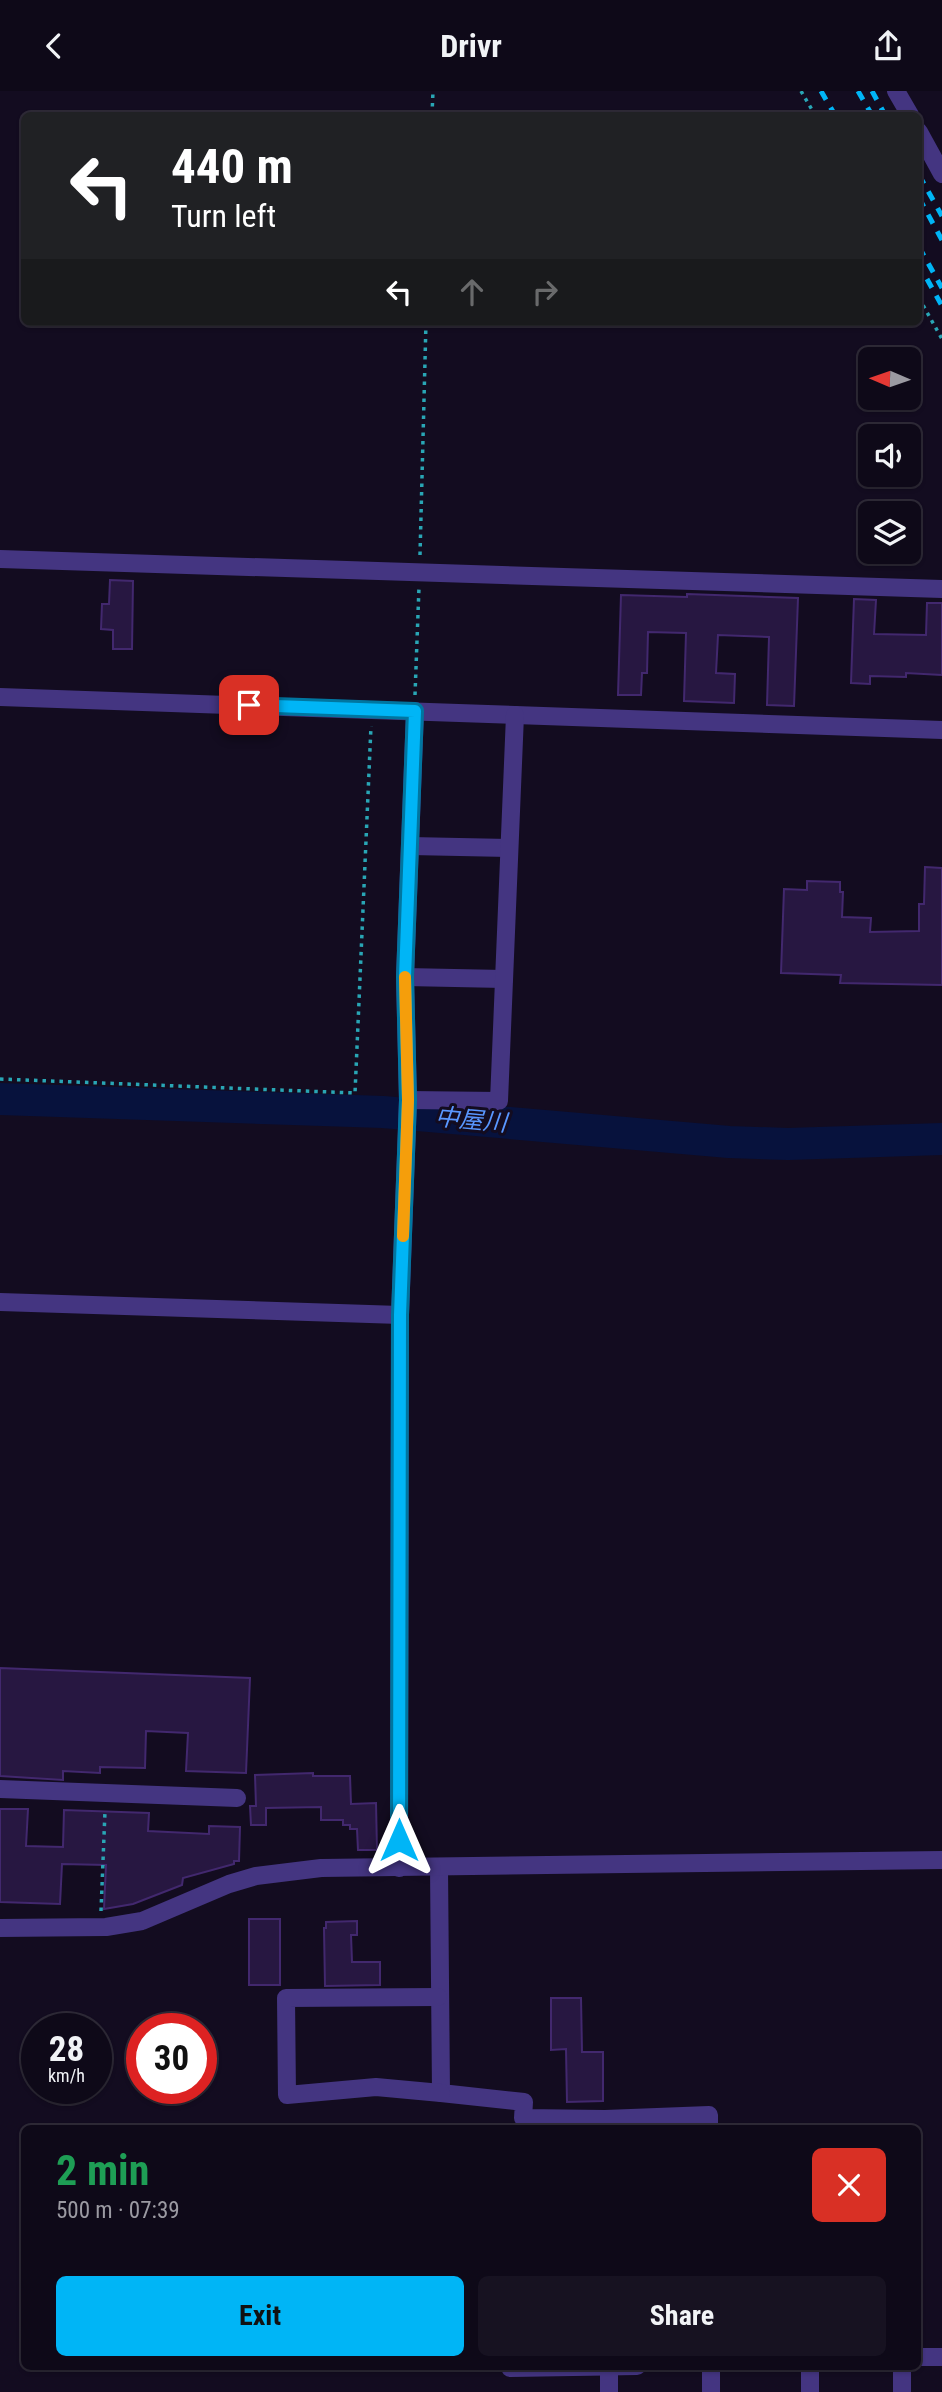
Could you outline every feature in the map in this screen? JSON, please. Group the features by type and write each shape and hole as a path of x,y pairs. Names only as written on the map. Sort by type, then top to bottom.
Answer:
{"street":[{"path":"896,91 908,112"},
{"path":"922,137 942,174"},
{"path":"0,559 942,589"},
{"path":"0,697 942,730"},
{"path":"399,1868 400,1315 407,1110 405,977 415,711"},
{"path":"407,1110 499,1101 514,715"},
{"path":"410,846 509,848"},
{"path":"405,977 504,979"},
{"path":"0,1302 400,1315"},
{"path":"0,1789 237,1798"},
{"path":"0,1928 100,1927 142,1921 229,1884 256,1876 321,1868 942,1860"},
{"path":"439,1867 438,1997 441,2093"},
{"path":"438,1997 286,1998 287,2095 376,2087 524,2102 523,2123 605,2123 709,2115 709,2125"},
{"path":"921,2357 942,2357"},
{"path":"609,2370 609,2392"},
{"path":"710,2392 711,2370"},
{"path":"810,2370 810,2392"},
{"path":"902,2370 902,2392"}],"path":[{"path":"432,112 433,91"},
{"path":"801,91 813,112"},
{"path":"922,303 942,339"},
{"path":"415,711 426,326"},
{"path":"0,1079 355,1093 372,710"},
{"path":"100,1927 106,1793"}],"building":[{"path":"110,580 133,581 132,649 113,649 113,630 101,629 102,604 109,604"},
{"path":"687,594 798,598 794,706 767,705 769,637 718,635 716,673 735,674 734,703 684,701 686,633 648,632 647,673 642,673 641,695 618,695 621,595 687,597"},
{"path":"854,599 876,600 874,634 926,635 927,603 942,603 942,675 906,673 906,677 870,676 870,684 851,683"},
{"path":"925,867 942,868 942,985 840,983 841,975 781,973 784,889 807,890 807,881 840,882 840,892 843,892 842,917 871,918 870,932 919,931 919,904 924,904"},
{"path":"0,1668 250,1678 246,1773 186,1771 188,1733 146,1731 145,1768 100,1767 100,1773 63,1771 63,1780 0,1776"},
{"path":"313,1773 313,1776 350,1776 351,1804 376,1803 377,1850 358,1850 357,1829 343,1825 343,1820 321,1820 321,1807 266,1808 266,1825 251,1825 250,1806 256,1806 255,1775"},
{"path":"0,1809 28,1809 26,1846 63,1847 64,1810 149,1813 148,1831 209,1834 209,1826 240,1827 239,1861 183,1878 182,1885 133,1904 104,1909 106,1865 62,1864 60,1904 0,1902"},
{"path":"249,1919 280,1919 280,1985 249,1985"},
{"path":"357,1921 357,1935 351,1935 352,1962 380,1962 380,1985 325,1986 326,1922"},
{"path":"551,1998 581,1998 582,2052 603,2052 603,2101 567,2102 566,2049 551,2050"}],"waterway":[{"name":"中屋川","path":"0,1099 383,1112 729,1142 788,1144 942,1139"}],"railway":[{"path":"821,91 833,112"},
{"path":"858,91 870,112"},
{"path":"872,91 883,112"},
{"path":"922,180 942,216"},
{"path":"922,203 942,240"},
{"path":"922,252 942,288"},
{"path":"927,279 942,306"}],"slow traffic":[{"path":"403,1236 408,1100 405,977"}],"route":[{"path":"249,705 415,711 405,977 408,1100 400,1315 399,1840"}]}
